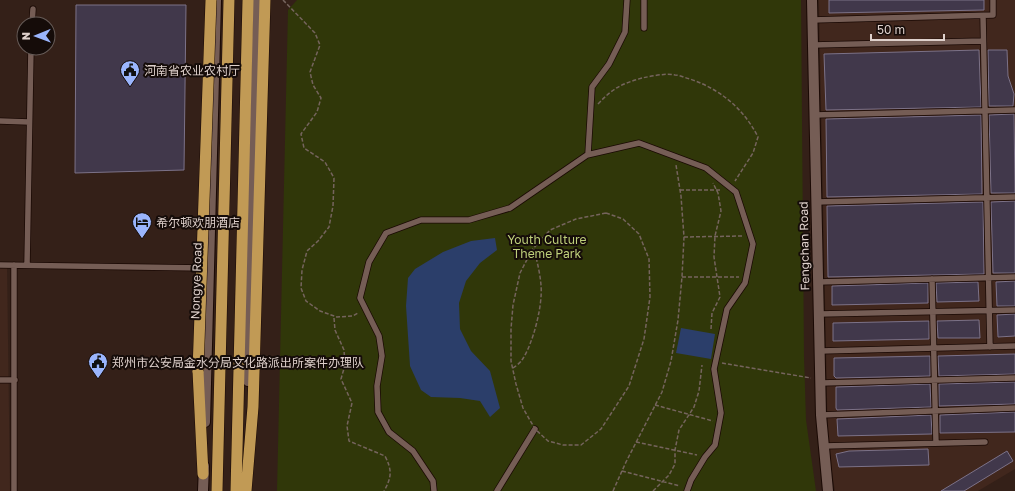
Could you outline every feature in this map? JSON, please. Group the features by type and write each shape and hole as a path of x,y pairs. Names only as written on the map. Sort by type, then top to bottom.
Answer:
{"highway":[{"path":"203,474 198,371 211,0"},
{"path":"217,491 229,0"},
{"path":"236,491 248,0"},
{"path":"246,491 253,407 265,0"}],"street":[{"name":"Nongye Road","path":"203,491 216,0"},
{"path":"246,491 258,0"},
{"name":"Fengchan Road","path":"812,0 821,415 828,491"}],"lane":[{"path":"588,154 592,86 608,64 625,32 627,0"},
{"path":"644,0 644,28"},
{"path":"812,20 993,15 993,0"},
{"path":"33,9 33,16"},
{"path":"983,16 990,347"},
{"path":"813,45 983,41"},
{"path":"27,265 31,56"},
{"path":"814,115 1015,110"},
{"path":"0,121 29,122"},
{"path":"434,491 433,481 413,451 389,432 378,412 376,386 382,356 380,336 360,298 368,262 386,232 421,220 468,220 510,208 587,155 639,143 706,168 736,192 753,244 745,283 727,309 715,362 714,369 722,413 715,445 705,457 688,490"},
{"path":"816,202 1015,197"},
{"path":"0,265 210,268"},
{"path":"14,265 14,491"},
{"path":"818,282 1015,277"},
{"path":"932,279 936,443"},
{"path":"819,314 1015,310"},
{"path":"820,351 1015,346"},
{"path":"821,381 1015,378"},
{"path":"0,380 15,380"},
{"path":"821,415 1015,408"},
{"path":"497,491 535,429"},
{"path":"824,446 985,442"}],"path":[{"path":"283,0 315,33 320,45 310,72 313,85 321,98 316,112 302,134 304,148 325,162 334,178 333,206 328,227 318,241 307,251 302,270 301,288 306,301 320,311 334,317 353,316 365,310"},
{"path":"590,114 607,94 624,83 652,76 675,74 700,82 722,94 743,113 758,137 754,153 731,188 716,190 680,190"},
{"path":"613,491 662,392 671,361 678,320 684,237 680,190 675,156"},
{"path":"711,329 712,313 720,298 714,257 715,236 720,211 716,190 713,183"},
{"path":"606,213 623,219 639,234 649,259 650,297 644,339 629,386 601,429 581,445 563,445 548,441 535,429 524,408 511,361 513,304 520,274 534,248 550,230 576,219 606,213"},
{"path":"684,237 750,236"},
{"path":"513,368 522,361 532,337 539,313 542,287 534,248"},
{"path":"682,277 746,277"},
{"path":"334,317 335,330 344,350 345,365 341,378 352,403 347,426 349,441 385,456 391,467 390,481 384,491"},
{"path":"715,362 821,381"},
{"path":"653,491 669,475 675,464 675,450 679,430 694,407 699,391 702,365"},
{"path":"655,405 719,423"},
{"path":"636,442 705,457"},
{"path":"622,471 664,481 688,490"}],"shaded area":[{"path":"819,0 1015,0 1015,469 978,491 835,491 828,447"},
{"path":"0,264 7,264 10,491 0,491"}],"green space":[{"name":"Youth Culture Theme Park","path":"297,0 801,0 804,357 806,420 816,491 277,491 288,10"}],"water":[{"path":"495,238 497,250 480,263 466,281 459,303 460,329 471,351 490,371 500,408 490,417 480,401 460,398 431,397 421,390 410,366 406,306 408,278 415,269 443,252 471,241"},
{"path":"681,328 715,334 711,359 676,353"}],"building":[{"path":"829,0 984,0 984,10 829,13"},
{"name":"河南省农业农村厅","path":"76,5 186,5 184,170 75,173"},
{"path":"979,50 981,107 826,110 824,54"},
{"path":"988,50 1007,50 1008,76 1014,94 1013,106 989,106"},
{"path":"1014,114 1015,193 991,193 989,115"},
{"path":"981,115 982,194 827,197 826,119"},
{"path":"1015,201 1015,273 993,273 991,202"},
{"path":"983,202 984,274 828,277 827,206"},
{"path":"1015,281 1015,306 997,306 996,282"},
{"path":"978,282 979,301 937,302 936,283"},
{"path":"928,283 928,303 832,305 832,286"},
{"path":"1015,314 1015,336 998,337 997,315"},
{"path":"979,320 980,338 938,338 937,321"},
{"path":"929,321 929,339 833,341 833,323"},
{"path":"1015,354 1015,374 939,376 938,356"},
{"path":"930,356 930,376 836,378 834,376 834,358"},
{"path":"1015,382 1015,404 939,406 939,384"},
{"path":"930,384 931,407 837,410 836,408 836,387"},
{"path":"1015,412 1015,432 940,433 940,415"},
{"path":"931,415 932,434 838,436 837,419"},
{"path":"928,449 929,465 839,467 836,454 849,451"},
{"path":"1007,451 1013,461 964,491 941,491"}],"place":[{"name":"河南省农业农村厅","path":"130,87"},
{"name":"希尔顿欢朋酒店","path":"142,239"},
{"name":"郑州市公安局金水分局文化路派出所案件办理队","path":"98,379"}]}
